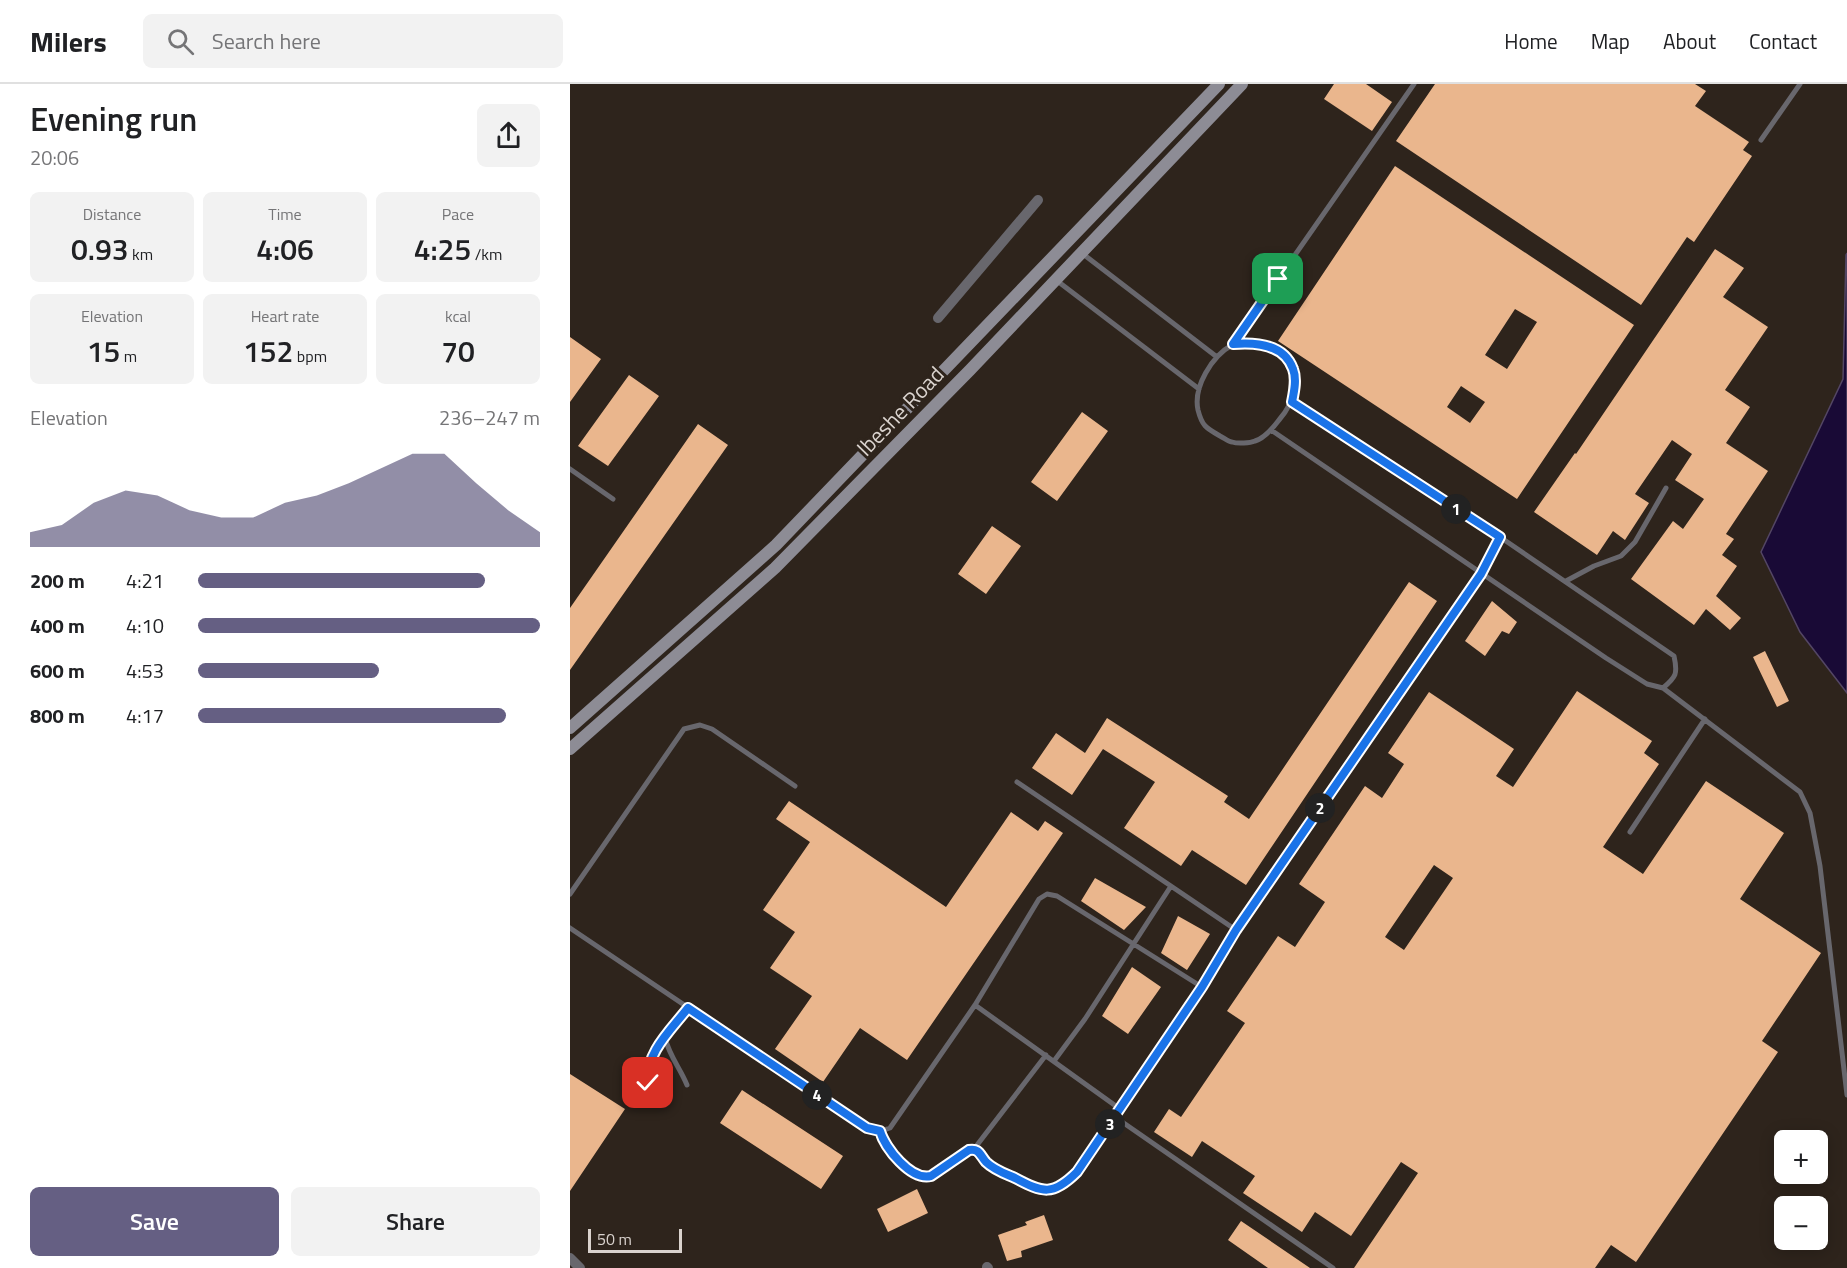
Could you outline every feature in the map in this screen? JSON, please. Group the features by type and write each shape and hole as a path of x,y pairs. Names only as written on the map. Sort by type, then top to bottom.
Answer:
{"main road":[{"name":"Ibeshe Road","path":"570,728 776,545 1219,84"},
{"name":"Ibeshe Road","path":"570,749 776,568 1082,253 1242,84"}],"street":[{"path":"938,318 1038,200"},
{"path":"570,1258 580,1268"}],"lane":[{"path":"1233,344 1254,342 1274,348 1285,356 1294,370 1295,385 1292,402 1271,430 1256,441 1233,442 1213,432 1202,423 1196,402 1199,389 1217,357 1233,344 1414,84"},
{"path":"1761,140 1800,84"},
{"path":"1082,253 1217,357"},
{"path":"1056,280 1199,389"},
{"path":"1292,402 1500,537 1674,656 1677,670 1673,679 1663,688"},
{"path":"1271,430 1647,684 1663,688 1800,792 1810,813 1820,866 1847,1095"},
{"path":"570,469 613,499"},
{"path":"1566,581 1594,566 1621,556 1635,542 1666,488"},
{"path":"974,1149 987,1163 999,1171 1032,1188 1044,1191 1067,1182 1077,1172 1202,987 1236,930 1481,574 1500,537"},
{"path":"1630,832 1705,719"},
{"path":"570,894 684,729 700,725 712,729 795,786"},
{"path":"1017,782 1236,930"},
{"path":"1054,1061 1085,1019 1171,886"},
{"path":"570,928 867,1128 880,1131 890,1128 975,1005 1039,900 1047,894 1057,896 1202,987"},
{"path":"975,1005 1120,1109"},
{"path":"648,1083 647,1070 654,1051 688,1008"},
{"path":"665,1038 670,1055 687,1084"},
{"path":"880,1131 883,1142 903,1164 918,1175 927,1177 974,1149 1046,1055"},
{"path":"1115,1117 1333,1268"}],"shaded area":[{"path":"1847,253 1847,693 1800,632 1761,552 1843,379"}],"building":[{"path":"1334,84 1366,84 1392,102 1372,131 1324,99"},
{"path":"1435,84 1695,84 1706,91 1695,106 1749,142 1743,150 1752,156 1694,242 1687,237 1641,305 1396,141"},
{"path":"1395,166 1634,325 1517,499 1278,341","holes":["1515,309 1537,322 1507,369 1485,355","1461,386 1485,402 1470,423 1447,407"]},
{"path":"1715,249 1744,268 1723,297 1768,327 1725,390 1750,407 1726,443 1768,471 1726,534 1734,539 1722,555 1737,566 1716,596 1741,618 1730,630 1706,609 1694,625 1631,579 1673,521 1683,529 1704,499 1675,480 1692,454 1672,440 1635,494 1649,503 1625,540 1613,531 1597,555 1534,512"},
{"path":"570,337 601,359 570,402"},
{"path":"629,375 659,396 608,466 578,446"},
{"path":"1082,412 1108,431 1057,501 1031,482"},
{"path":"698,424 728,445 570,670 570,608"},
{"path":"992,526 1021,546 986,594 958,574"},
{"path":"1409,582 1437,601 1246,885 1192,850 1181,866 1124,828 1155,782 1103,749 1072,795 1032,768 1056,733 1085,753 1107,718 1228,796 1224,802 1249,819"},
{"path":"1492,601 1517,622 1509,634 1502,631 1485,656 1465,641"},
{"path":"1765,651 1789,701 1777,707 1753,657"},
{"path":"1577,691 1652,741 1644,753 1659,764 1603,847 1643,874 1706,781 1784,833 1740,899 1821,953 1762,1041 1778,1052 1636,1262 1611,1245 1595,1268 1354,1268 1418,1173 1401,1162 1351,1236 1315,1212 1302,1232 1243,1193 1255,1176 1202,1141 1192,1157 1154,1132 1169,1109 1181,1117 1245,1023 1227,1011 1278,936 1295,947 1325,902 1299,884 1365,786 1382,798 1404,764 1388,753 1429,692 1514,749 1496,776 1513,787","holes":["1434,865 1453,878 1404,950 1385,937"]},
{"path":"789,801 946,907 1011,812 1038,831 1045,821 1063,833 907,1060 860,1028 823,1082 775,1049 812,996 770,968 795,932 763,910 810,842 776,819"},
{"path":"1095,878 1146,907 1124,930 1081,901"},
{"path":"1178,916 1210,934 1187,970 1161,953"},
{"path":"1132,967 1161,987 1128,1034 1102,1016"},
{"path":"570,1074 625,1109 570,1191"},
{"path":"742,1090 843,1156 821,1189 720,1123"},
{"path":"917,1189 928,1213 888,1232 877,1209"},
{"path":"1044,1215 1053,1240 1021,1251 1022,1257 1007,1261 998,1235 1027,1225 1025,1222"},
{"path":"1241,1221 1310,1268 1268,1268 1228,1240"}],"route":[{"path":"648,1083 647,1070 654,1051 688,1008 867,1128 880,1131 883,1142 891,1152 918,1175 931,1176 969,1150 974,1149 987,1163 999,1171 1032,1188 1044,1191 1067,1182 1077,1172 1202,987 1236,930 1481,574 1500,537 1292,402 1295,385 1294,370 1285,356 1274,348 1254,342 1233,344 1278,279"}]}
